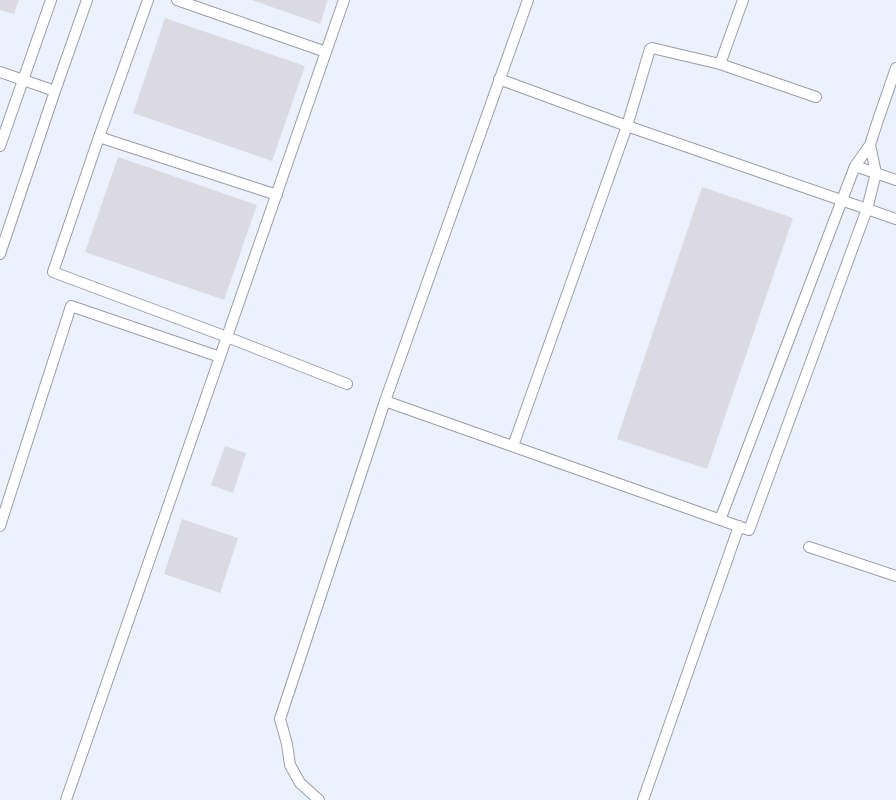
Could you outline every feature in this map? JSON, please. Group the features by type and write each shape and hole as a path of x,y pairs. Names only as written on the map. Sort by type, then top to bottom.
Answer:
{"lane":[{"path":"0,146 51,0"},
{"path":"0,254 87,0"},
{"path":"148,0 53,272 227,337 347,384"},
{"path":"177,0 326,52"},
{"path":"66,800 344,0"},
{"path":"319,800 300,783 290,764 287,744 280,719 385,401 528,0"},
{"path":"720,64 743,0"},
{"path":"513,446 627,126 650,48 720,64 816,97"},
{"path":"720,520 855,166 870,145 896,68"},
{"path":"0,72 55,91"},
{"path":"499,79 627,126 896,219"},
{"path":"99,137 277,195"},
{"path":"385,401 749,530 867,208 876,173 870,145"},
{"path":"855,166 896,180"},
{"path":"0,526 71,306 220,357"},
{"path":"643,800 738,526"},
{"path":"809,547 896,576"}],"shaded area":[{"path":"0,0 896,0 896,800 0,800"}],"building":[{"path":"0,0 19,0 14,14 0,10"},
{"path":"252,0 328,0 320,24"},
{"path":"165,18 305,66 272,161 133,113"},
{"path":"118,157 257,205 224,300 85,252"},
{"path":"702,187 793,218 707,469 617,439"},
{"path":"225,446 246,453 233,493 211,485"},
{"path":"182,519 238,538 220,593 164,574"}]}
